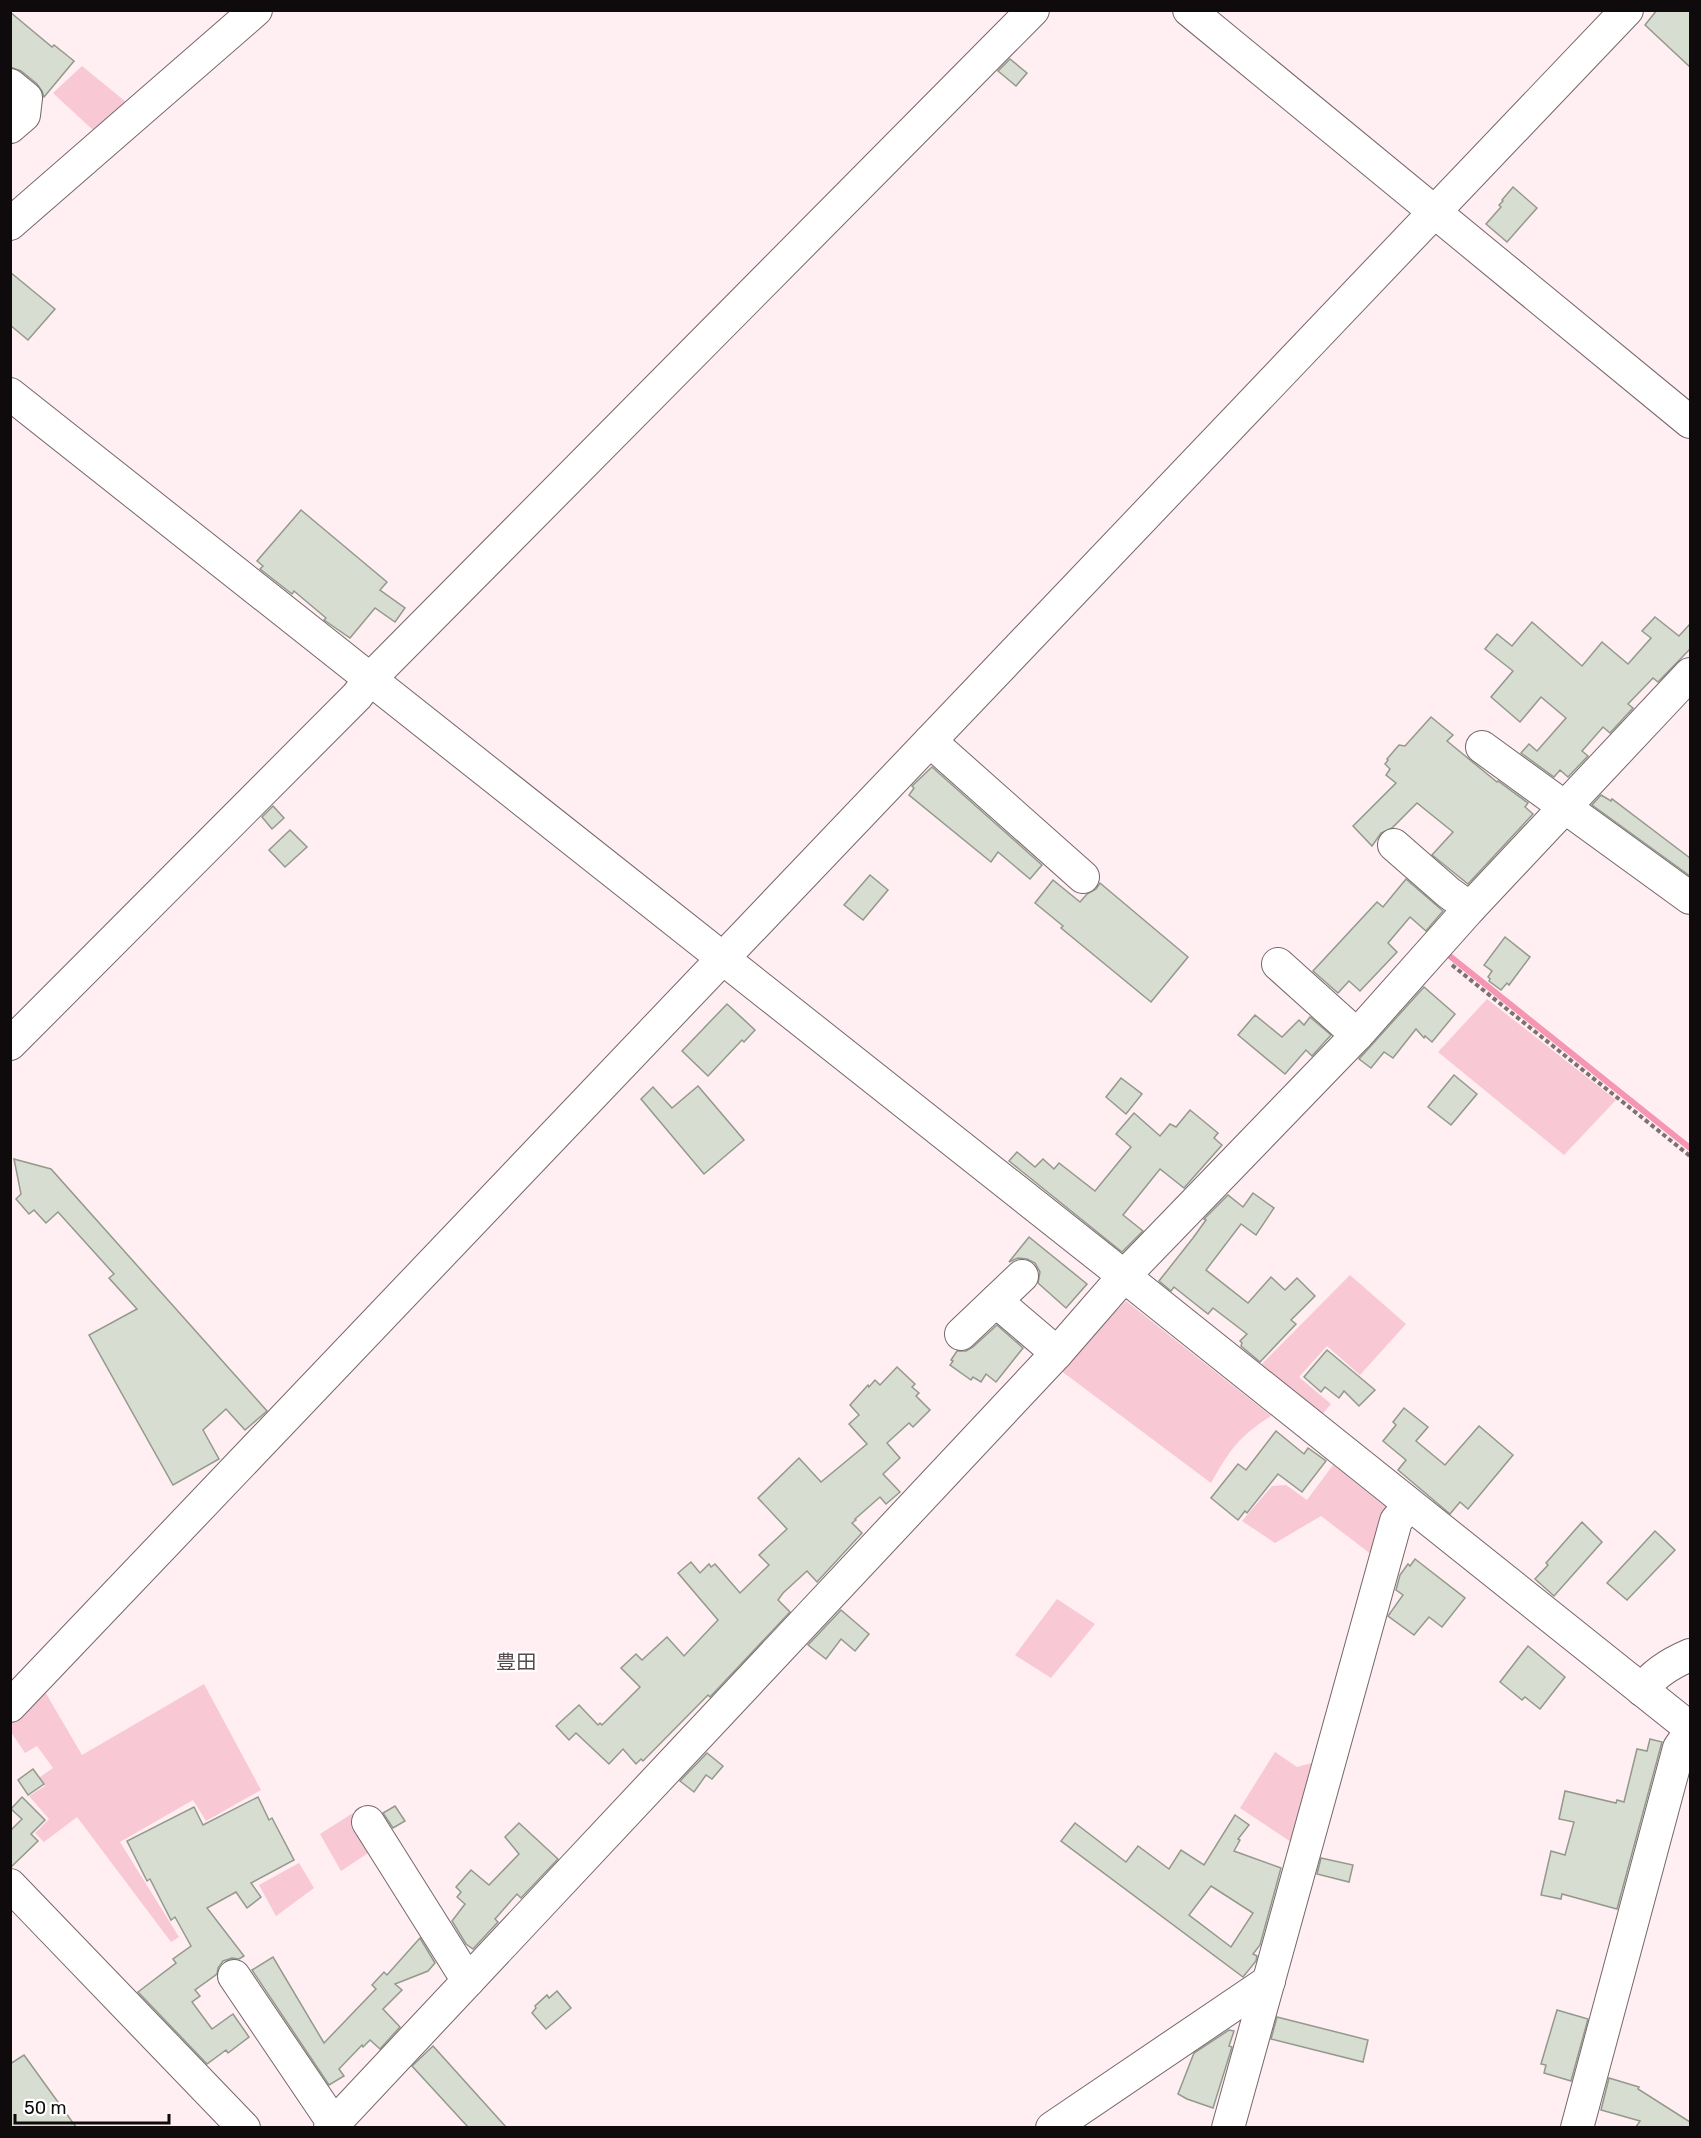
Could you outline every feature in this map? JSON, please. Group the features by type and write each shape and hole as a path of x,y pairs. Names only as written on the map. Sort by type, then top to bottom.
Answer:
{"street":[{"path":"10,224 256,10"},
{"path":"10,1044 1033,10"},
{"path":"1189,10 1429,217 1690,422"},
{"path":"10,1706 1627,10"},
{"path":"10,85 26,98 24,115 10,127"},
{"path":"10,394 364,687 1405,1510 1645,1685 1688,1735 1584,2126"},
{"path":"234,1976 330,2121 1049,1347 1119,1282 1349,1028 1432,950 1465,904 1559,802 1690,674"},
{"path":"930,741 1083,878"},
{"path":"1482,747 1690,898"},
{"path":"1394,845 1465,904"},
{"path":"1278,964 1349,1028"},
{"path":"961,1334 1022,1276"},
{"path":"996,1301 1049,1347"},
{"path":"1228,2127 1396,1521 1405,1510"},
{"path":"1645,1685 1674,1662 1690,1655"},
{"path":"368,1822 464,1976"},
{"path":"10,1885 244,2127"},
{"path":"1052,2127 1269,1981"}],"path":[{"path":"1432,950 1690,1156"}],"shaded area":[{"path":"82,66 126,102 94,131 53,93"},
{"path":"1487,999 1616,1100 1564,1155 1438,1052"},
{"path":"1350,1275 1406,1324 1360,1375 1327,1346 1299,1377 1331,1404 1319,1418 1258,1368"},
{"path":"1126,1301 1271,1416 1250,1431 1236,1445 1211,1483 1060,1370"},
{"path":"1333,1465 1393,1513 1380,1561 1321,1516 1275,1543 1242,1521 1272,1486 1286,1485 1307,1500"},
{"path":"1057,1599 1095,1624 1051,1678 1015,1655"},
{"path":"204,1684 261,1790 206,1821 193,1800 120,1842 179,1937 171,1942 77,1817 44,1842 35,1833 49,1819 29,1796 45,1786 40,1777 53,1768 37,1746 25,1753 11,1732 10,1716 41,1685 82,1755"},
{"path":"1320,1744 1294,1844 1240,1808 1275,1752 1297,1767 1312,1763"},
{"path":"353,1813 359,1815 377,1847 341,1871 320,1834"},
{"path":"299,1863 314,1888 276,1916 259,1885"}],"building":[{"path":"1657,10 1690,10 1690,67 1645,25"},
{"path":"10,12 52,47 54,45 74,61 44,97 37,84 21,71 10,67"},
{"path":"1010,59 1027,73 1016,86 998,71"},
{"path":"1513,187 1537,208 1507,242 1486,224 1501,207 1499,205 1502,200"},
{"path":"10,272 55,309 28,340 10,325"},
{"path":"301,510 387,582 380,590 405,608 395,622 375,608 350,638 324,620 326,618 294,591 292,594 260,569 263,566 257,561"},
{"path":"1655,617 1679,636 1690,624 1690,649 1658,682 1653,678 1628,704 1633,708 1610,733 1603,727 1582,751 1588,756 1568,777 1560,770 1554,777 1521,753 1529,744 1537,751 1566,718 1541,697 1520,722 1491,697 1513,671 1485,649 1497,634 1512,646 1532,622 1582,666 1602,642 1628,664 1651,638 1642,631"},
{"path":"1431,717 1453,735 1447,741 1497,782 1528,803 1525,807 1533,814 1468,884 1432,855 1453,832 1417,803 1392,828 1381,833 1372,846 1353,826 1396,783 1386,775 1390,769 1385,764 1387,759 1399,745 1405,746"},
{"path":"932,767 1042,865 1030,879 998,852 991,862 909,795 914,788 912,786"},
{"path":"1601,795 1611,801 1612,799 1690,858 1690,876 1592,805"},
{"path":"273,806 284,818 272,829 262,817"},
{"path":"290,830 307,847 285,867 269,850"},
{"path":"870,875 888,890 863,920 844,905"},
{"path":"1406,879 1443,911 1426,931 1410,917 1388,943 1397,952 1360,991 1349,981 1338,993 1313,971 1377,902 1383,907"},
{"path":"1053,880 1080,902 1100,883 1188,957 1151,1002 1061,928 1063,926 1035,903"},
{"path":"1505,937 1530,957 1509,985 1507,983 1501,990 1489,981 1488,977 1492,971 1484,965"},
{"path":"1424,987 1455,1014 1432,1042 1425,1036 1424,1038 1416,1029 1393,1058 1384,1052 1371,1068 1359,1059"},
{"path":"727,1004 755,1030 744,1042 742,1040 708,1076 682,1051"},
{"path":"1255,1015 1282,1037 1299,1020 1304,1025 1310,1017 1331,1035 1312,1056 1306,1050 1285,1074 1238,1035"},
{"path":"1454,1075 1477,1094 1451,1125 1428,1107"},
{"path":"1121,1078 1142,1094 1126,1114 1106,1097"},
{"path":"698,1086 744,1140 704,1174 641,1099 653,1087 672,1108"},
{"path":"1190,1110 1218,1133 1214,1138 1222,1145 1184,1188 1160,1169 1123,1215 1143,1231 1122,1252 1009,1161 1017,1152 1035,1167 1043,1159 1054,1169 1059,1163 1095,1191 1131,1147 1116,1134 1134,1113 1160,1136 1170,1124 1176,1127"},
{"path":"14,1159 51,1169 267,1411 245,1430 226,1409 203,1430 219,1459 173,1485 89,1335 137,1309 109,1278 114,1274 58,1212 46,1223 34,1210 29,1214 16,1199 21,1194"},
{"path":"1253,1193 1274,1208 1256,1235 1241,1224 1206,1270 1248,1303 1271,1277 1285,1290 1297,1278 1315,1296 1291,1320 1296,1324 1260,1362 1241,1346 1240,1341 1247,1334 1213,1308 1208,1314 1174,1287 1171,1291 1159,1281 1193,1238 1206,1220 1204,1219 1228,1195 1243,1207"},
{"path":"1029,1237 1087,1284 1066,1308 1038,1283 1040,1272 1035,1263 1018,1258 1009,1262"},
{"path":"997,1325 1023,1348 996,1382 986,1374 981,1382 973,1377 971,1380 950,1365 957,1351 966,1351 973,1347"},
{"path":"1327,1350 1375,1390 1359,1406 1344,1391 1339,1398 1325,1387 1321,1392 1304,1377"},
{"path":"897,1367 915,1384 912,1387 919,1393 916,1396 930,1410 913,1427 909,1423 887,1443 900,1458 883,1474 900,1492 886,1504 880,1497 855,1519 852,1523 862,1533 817,1582 807,1571 783,1593 778,1600 790,1612 710,1697 708,1695 643,1761 641,1759 636,1764 623,1749 609,1764 576,1733 569,1740 556,1726 579,1705 598,1725 600,1723 602,1725 640,1687 621,1668 636,1654 642,1660 667,1637 684,1656 718,1620 678,1573 691,1562 700,1573 709,1564 711,1567 715,1564 740,1593 769,1565 759,1555 787,1529 758,1498 799,1458 821,1482 867,1444 849,1424 859,1415 850,1405 868,1385 869,1387 875,1380 880,1385"},
{"path":"1404,1408 1428,1427 1416,1441 1445,1465 1479,1426 1513,1455 1468,1509 1460,1502 1450,1514 1398,1470 1406,1460 1383,1441 1396,1425 1393,1422"},
{"path":"1276,1431 1304,1454 1308,1448 1326,1461 1302,1492 1278,1474 1247,1513 1245,1511 1238,1520 1211,1498 1238,1464 1246,1470"},
{"path":"1582,1522 1602,1542 1554,1596 1535,1579"},
{"path":"1655,1531 1675,1550 1627,1600 1607,1583"},
{"path":"1415,1559 1465,1598 1442,1627 1429,1617 1414,1635 1388,1616 1403,1595 1396,1590 1400,1575"},
{"path":"841,1610 869,1634 855,1651 841,1639 826,1659 808,1645"},
{"path":"1528,1646 1565,1677 1540,1709 1525,1697 1522,1700 1500,1682"},
{"path":"1650,1739 1662,1742 1617,1909 1562,1894 1561,1899 1541,1895 1551,1851 1565,1855 1574,1822 1559,1819 1565,1791 1616,1803 1617,1800 1624,1802 1637,1749 1647,1751"},
{"path":"707,1753 723,1766 712,1779 706,1775 694,1792 680,1781"},
{"path":"33,1769 44,1784 28,1795 18,1780"},
{"path":"22,1797 45,1820 31,1834 38,1841 10,1868 10,1831 22,1819 11,1809"},
{"path":"258,1797 269,1820 272,1818 294,1860 251,1883 261,1897 247,1908 236,1892 207,1908 244,1956 223,1961 217,1974 195,1990 200,1996 192,2002 212,2029 233,2014 249,2037 228,2053 226,2050 207,2064 138,1992 176,1963 173,1959 191,1946 175,1917 171,1920 150,1879 147,1881 127,1841 194,1807 203,1825"},
{"path":"395,1806 405,1821 393,1828 383,1813"},
{"path":"1235,1815 1249,1825 1238,1839 1240,1840 1234,1851 1281,1868 1260,1945 1253,1954 1257,1956 1256,1961 1243,1977 1061,1841 1075,1823 1126,1862 1138,1846 1169,1869 1181,1850 1204,1865","holes":["1211,1886 1253,1913 1231,1947 1189,1915"]},
{"path":"519,1823 558,1859 521,1898 517,1894 495,1919 498,1922 473,1949 466,1944 452,1921 465,1904 457,1897 461,1892 456,1887 471,1870 489,1885 519,1854 505,1837"},
{"path":"1321,1858 1353,1865 1349,1882 1317,1874"},
{"path":"420,1938 435,1963 428,1971 395,1984 402,1990 383,2009 400,2027 380,2049 370,2040 363,2047 362,2045 339,2069 344,2076 329,2085 252,1970 273,1957 324,2043 376,1989 372,1985 384,1972 387,1975"},
{"path":"557,1991 571,2008 546,2029 532,2013 535,2006 547,1995 549,1998"},
{"path":"1557,2010 1588,2019 1571,2081 1544,2073 1546,2065 1541,2064"},
{"path":"1277,2017 1368,2040 1363,2062 1271,2039"},
{"path":"1229,2030 1234,2031 1229,2046 1232,2047 1213,2108 1178,2094 1194,2053"},
{"path":"433,2046 506,2127 468,2127 412,2066"},
{"path":"24,2055 76,2127 10,2127 10,2064"},
{"path":"1609,2078 1639,2087 1638,2089 1690,2122 1690,2127 1636,2127 1640,2121 1601,2110"}],"waterway":[{"path":"1446,953 1690,1148"}],"district":[{"name":"豊田","path":"516,1662"}]}
